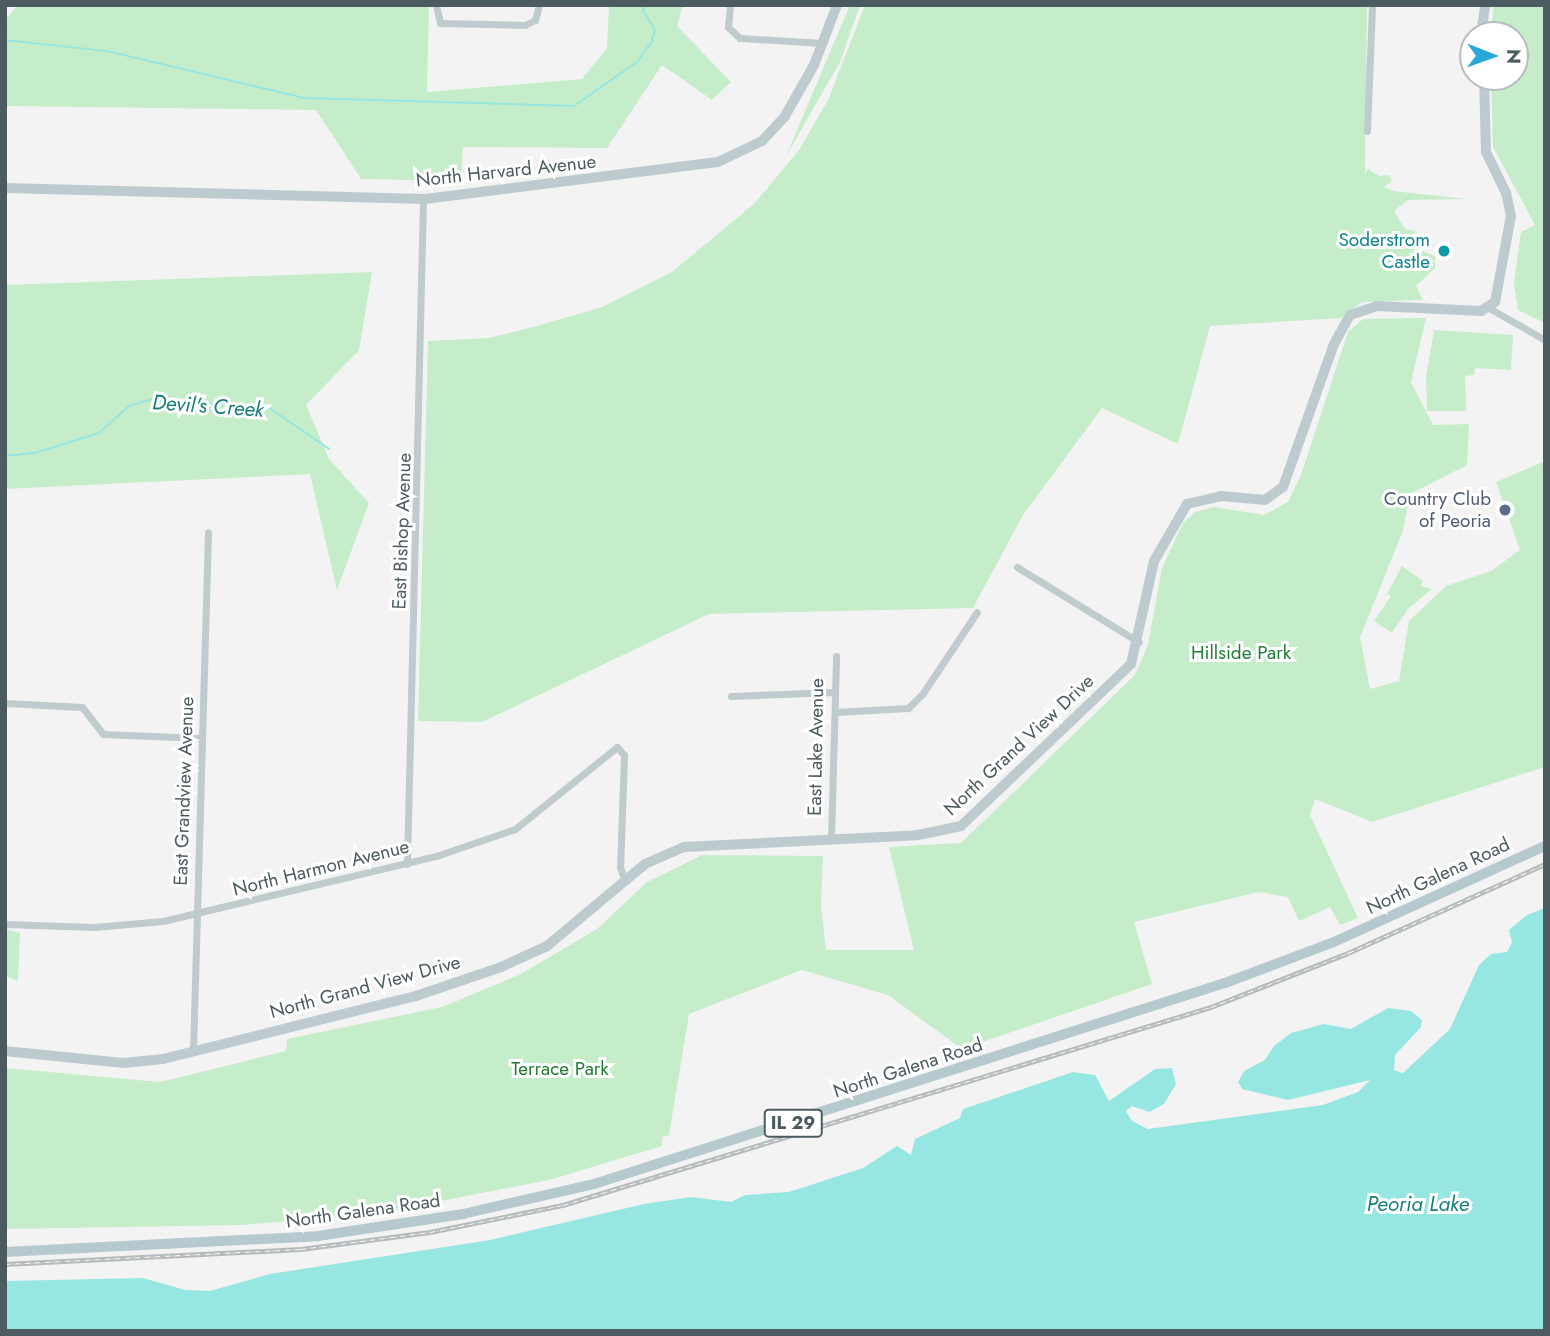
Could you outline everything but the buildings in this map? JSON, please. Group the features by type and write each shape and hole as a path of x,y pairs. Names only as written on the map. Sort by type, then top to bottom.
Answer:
{"main road":[{"name":"North Galena Road","path":"5,1252 318,1236 452,1216 594,1184 1225,983 1335,942 1545,846"}],"street":[{"path":"436,5 436,19 441,23 525,25 535,20 538,5"},
{"path":"730,5 728,27 737,37 823,43 837,5"},
{"path":"1367,131 1372,5"},
{"name":"North Harvard Avenue","path":"5,188 423,199 728,160 762,141 779,124 823,43"},
{"path":"1484,91 1485,148 1506,192 1511,216 1497,293 1489,309 1545,340"},
{"name":"East Bishop Avenue","path":"407,864 423,199"},
{"name":"North Grand View Drive","path":"5,1051 130,1063 193,1051 416,996 501,967 551,943 654,859 689,846 929,834 963,825 1017,769 1124,672 1139,643 1148,578 1179,513 1187,504 1207,497 1265,500 1289,480 1331,352 1352,314 1381,306 1489,309"},
{"name":"East Grandview Avenue","path":"193,1051 208,532"},
{"path":"1017,567 1139,643"},
{"path":"835,712 908,708 977,612"},
{"name":"East Lake Avenue","path":"831,839 836,656"},
{"path":"731,696 835,692"},
{"path":"5,703 82,707 98,732 106,734 201,738"},
{"name":"North Harmon Avenue","path":"5,924 94,927 197,914 407,864 513,831 613,749 624,752 620,867 625,881"}],"green space":[{"path":"18,5 429,5 427,92 582,79 607,48 609,5 683,5 677,26 731,82 712,100 662,65 607,148 463,147 461,181 361,179 316,110 5,106 5,20"},
{"path":"850,5 860,5 840,62 786,156"},
{"path":"865,5 1367,5 1365,174 1368,169 1379,176 1389,175 1392,181 1384,187 1393,191 1467,199 1408,200 1394,211 1405,229 1414,231 1418,238 1401,242 1402,248 1411,247 1435,256 1435,268 1416,286 1423,300 1362,302 1341,318 1210,326 1178,444 1102,408 1023,515 973,608 709,614 482,722 418,721 428,341 489,338 537,326 602,307 672,272 755,203 799,150 828,100"},
{"path":"1494,5 1545,5 1545,323 1518,310 1514,283 1521,232 1535,225 1493,147 1491,91 1529,91 1529,21 1492,21"},
{"path":"372,272 359,350 306,405 329,459 369,503 337,590 310,474 5,489 5,285"},
{"path":"1426,318 1411,382 1433,425 1469,424 1467,465 1410,494 1403,531 1360,637 1370,689 1399,681 1409,621 1446,586 1491,571 1520,550 1496,482 1545,461 1545,767 1372,822 1315,799 1310,815 1358,918 1340,925 1330,907 1299,921 1288,897 1258,892 1134,922 1152,984 962,1049 888,995 802,970 689,1014 669,1135 662,1137 662,1146 549,1180 385,1212 243,1225 5,1229 5,1068 160,1082 286,1051 287,1039 442,1007 519,975 597,929 647,882 702,855 823,856 821,906 826,950 914,950 889,847 961,843 1135,675 1148,645 1162,568 1183,523 1195,512 1214,507 1264,515 1288,502 1301,475 1348,332 1363,319"},
{"path":"1434,330 1513,335 1511,370 1475,368 1474,375 1465,376 1466,411 1427,411 1426,377"},
{"path":"1402,566 1423,581 1420,586 1432,589 1408,609 1392,633 1374,621 1391,596 1387,594"},
{"path":"5,929 20,933 18,981 5,976"}],"water":[{"name":"Peoria Lake","path":"1545,908 1545,1331 5,1331 5,1281 143,1278 185,1290 210,1291 270,1274 490,1240 644,1204 691,1197 731,1202 745,1195 789,1192 863,1168 897,1146 911,1155 915,1139 960,1118 963,1109 1073,1072 1095,1075 1109,1101 1155,1069 1172,1068 1176,1084 1164,1104 1149,1112 1132,1106 1126,1111 1132,1121 1148,1129 1323,1105 1358,1092 1370,1080 1288,1100 1242,1089 1238,1082 1244,1071 1265,1060 1274,1046 1291,1033 1324,1024 1351,1029 1388,1008 1411,1011 1422,1020 1421,1027 1395,1055 1394,1070 1403,1073 1450,1029 1479,965 1491,954 1507,952 1512,942 1509,930 1527,915"}],"waterway":[{"path":"5,40 107,51 304,98 574,106 637,62 652,41 655,30 643,11 645,5"},
{"name":"Devil's Creek","path":"5,456 35,453 99,433 129,406 149,400 268,407 329,449"}],"railway":[{"path":"5,1264 301,1249 430,1232 563,1205 1211,1007 1348,953 1545,864"}],"place":[{"name":"Soderstrom Castle","path":"1444,251"},
{"name":"Country Club of Peoria","path":"1505,510"}],"park label":[{"name":"Hillside Park","path":"1241,653"},
{"name":"Terrace Park","path":"560,1069"}]}
